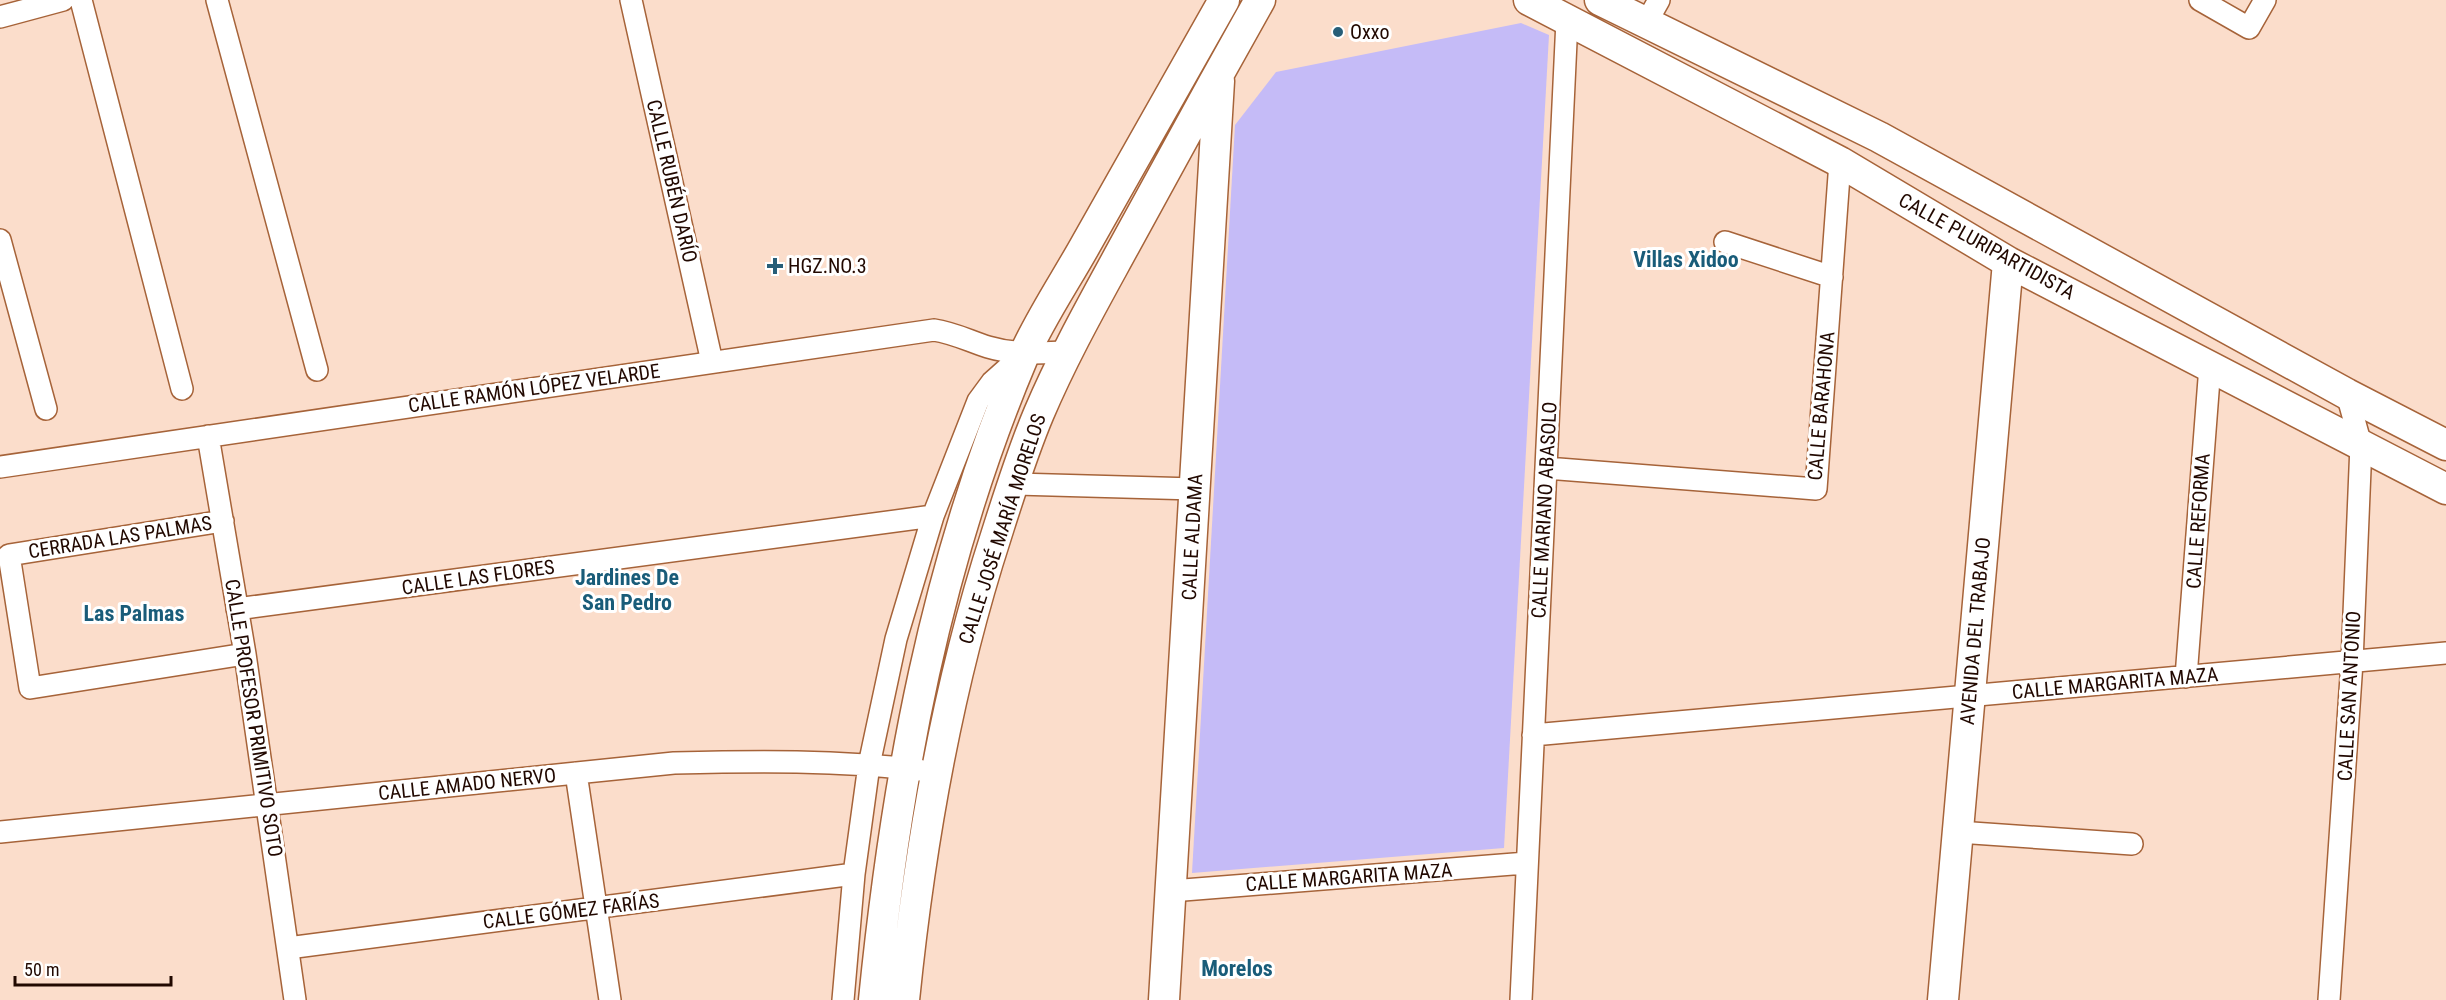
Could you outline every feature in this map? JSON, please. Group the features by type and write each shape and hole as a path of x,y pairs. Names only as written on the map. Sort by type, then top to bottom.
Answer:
{"street":[{"path":"0,17 63,0"},
{"path":"81,0 182,388"},
{"path":"217,0 317,370"},
{"name":"CALLE RUBÉN DARÍO","path":"631,0 712,362"},
{"name":"CALLE JOSÉ MARÍA MORELOS","path":"874,1000 885,886 904,768 927,658 954,558 994,433 1023,354 1224,0"},
{"name":"CALLE JOSÉ MARÍA MORELOS","path":"904,1000 922,848 935,772 959,664 982,579 1012,484 1038,414 1067,352 1260,0"},
{"name":"CALLE PLURIPARTIDISTA","path":"1529,0 1840,162 2008,262 2446,489"},
{"path":"1600,0 1653,11 2347,394 2446,446"},
{"path":"2199,0 2249,28 2265,0"},
{"name":"CALLE MARIANO ABASOLO","path":"1521,1000 1567,20"},
{"name":"CALLE ALDAMA","path":"1164,1000 1219,73"},
{"name":"CALLE BARAHONA","path":"1546,468 1816,489 1840,162"},
{"path":"0,240 46,409"},
{"path":"1725,242 1832,277"},
{"name":"AVENIDA DEL TRABAJO","path":"1943,1000 2008,262"},
{"path":"2100,308 2120,269"},
{"name":"CALLE RAMÓN LÓPEZ VELARDE","path":"0,466 934,330 952,333 988,347 1023,354 1067,352"},
{"path":"843,1000 854,874 869,765 896,639 933,516 978,401 992,382 1023,354"},
{"name":"CALLE REFORMA","path":"2186,676 2210,366"},
{"name":"CALLE SAN ANTONIO","path":"2329,1000 2352,662 2361,445 2347,394"},
{"name":"CALLE PROFESOR PRIMITIVO SOTO","path":"208,436 245,654 295,1000"},
{"path":"1012,484 1196,489"},
{"name":"CALLE LAS FLORES","path":"237,609 933,516"},
{"name":"CERRADA LAS PALMAS","path":"223,521 9,555 30,688 245,654"},
{"name":"CALLE MARGARITA MAZA","path":"1533,735 2446,653"},
{"name":"CALLE AMADO NERVO","path":"0,832 674,763 762,761 869,765 935,772"},
{"path":"576,773 610,1000"},
{"path":"1958,832 2132,843"},
{"name":"CALLE MARGARITA MAZA","path":"1171,891 1527,863"},
{"name":"CALLE GÓMEZ FARÍAS","path":"288,948 854,874"}],"shaded area":[{"path":"1521,23 1549,35 1504,848 1192,873 1235,125 1276,72"}],"place":[{"name":"Oxxo","path":"1338,32"},
{"name":"HGZ.NO.3","path":"775,266"}],"district":[{"name":"Villas Xidoo","path":"1686,259"},
{"name":"Jardines De San Pedro","path":"627,590"},
{"name":"Las Palmas","path":"134,613"},
{"name":"Morelos","path":"1237,968"}]}
